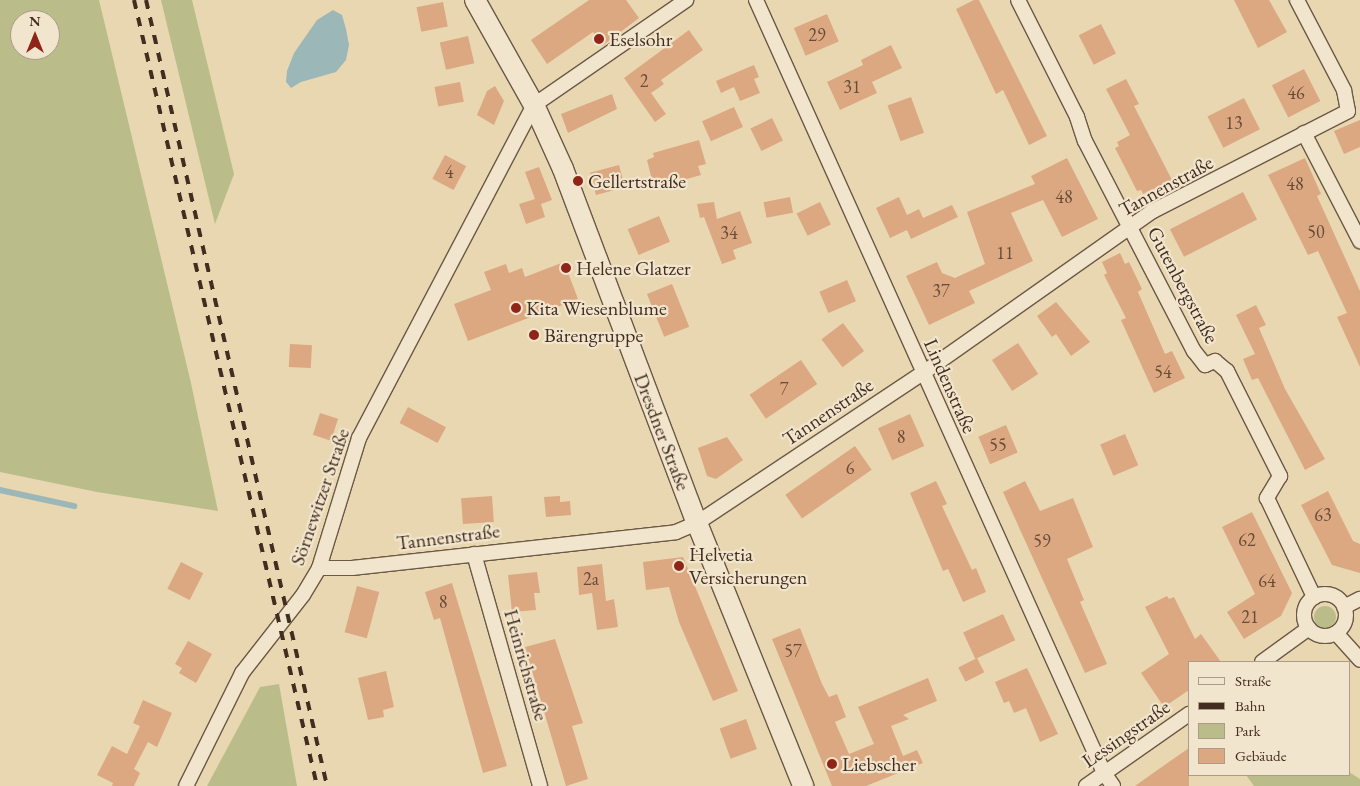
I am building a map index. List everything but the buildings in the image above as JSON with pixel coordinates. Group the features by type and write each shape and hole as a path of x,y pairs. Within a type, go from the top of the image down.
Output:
{"main road":[{"name":"Dresdner Straße","path":"475,0 534,105 563,169 697,523 803,786"}],"street":[{"path":"534,105 686,0"},
{"name":"Lindenstraße","path":"756,0 922,373 1104,773 1113,786"},
{"name":"Gutenbergstraße","path":"1018,0 1129,227 1194,351 1205,365 1215,361 1227,371 1280,476 1267,498 1314,597"},
{"name":"Tannenstraße","path":"319,568 352,568 676,532 697,523 922,373 1153,211 1348,111 1344,90 1297,0"},
{"name":"Sörnewitzer Straße","path":"186,786 242,673 303,595 319,568 359,438 534,105"},
{"path":"1304,133 1360,241"},
{"name":"Heinrichstraße","path":"474,554 540,786"},
{"path":"1331,595 1344,607 1345,622 1336,633 1321,636 1309,628 1304,611 1314,597 1331,595"},
{"path":"1344,607 1360,599"},
{"path":"1263,661 1309,628"},
{"path":"1336,633 1360,660"},
{"name":"Lessingstraße","path":"1086,786 1188,715"}],"green space":[{"path":"0,0 99,0 191,383 218,511 97,492 0,472"},
{"path":"161,0 192,0 234,174 215,224"},
{"path":"1325,606 1333,609 1336,617 1333,625 1325,628 1317,625 1314,617 1317,609"},
{"path":"279,684 297,786 207,786 260,687"},
{"path":"1350,773 1360,779 1360,786 1254,786 1247,776 1350,776"}],"water":[{"path":"333,10 342,15 346,29 349,45 346,60 336,72 301,82 291,88 286,82 287,71 294,53 317,20"}],"waterway":[{"path":"0,490 74,506"}],"railway":[{"path":"134,0 317,786"},
{"path":"146,0 327,786"}],"place":[{"name":"Eselsohr","path":"599,39"},
{"name":"Gellertstraße","path":"578,181"},
{"name":"Helene Glatzer","path":"566,268"},
{"name":"Kita Wiesenblume","path":"516,308"},
{"name":"Bärengruppe","path":"534,335"},
{"name":"Helvetia Versicherungen","path":"679,566"},
{"name":"Liebscher","path":"832,764"}]}
